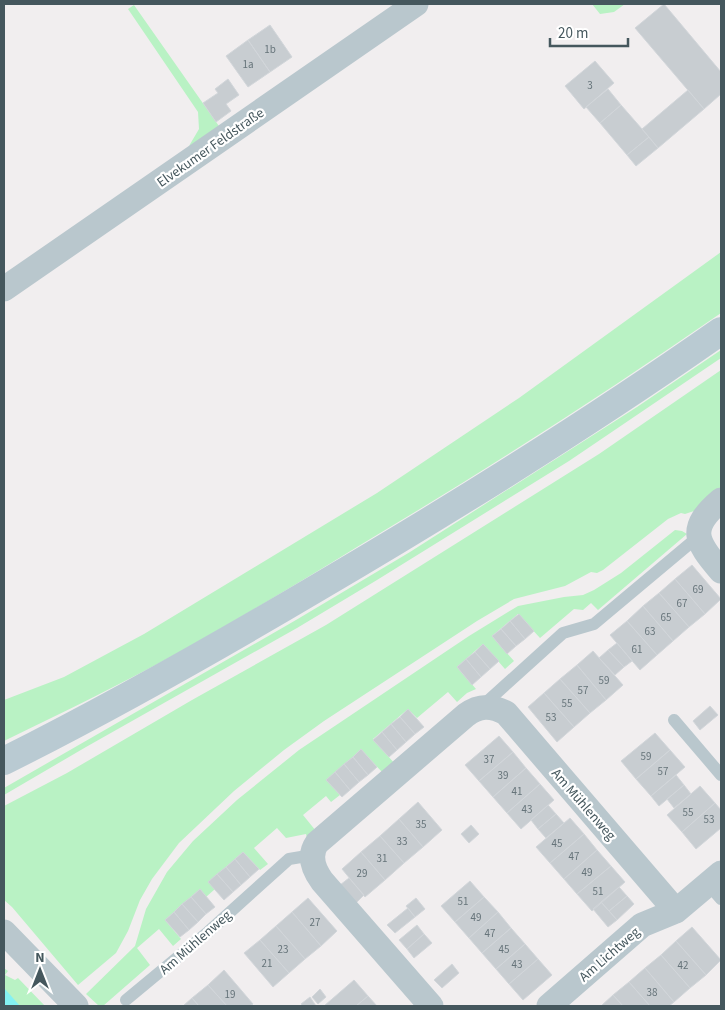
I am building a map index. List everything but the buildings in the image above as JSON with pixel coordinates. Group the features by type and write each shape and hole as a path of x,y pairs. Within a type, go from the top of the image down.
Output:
{"main road":[{"path":"4,761 96,714 409,534 616,403 721,331"}],"street":[{"name":"Elvekumer Feldstraße","path":"4,289 416,4"},
{"path":"721,500 700,523 699,536 710,558 721,571"},
{"path":"431,1006 322,881 314,868 314,848 317,843 466,715 476,709 486,707"},
{"name":"Am Mühlenweg","path":"486,707 506,713 676,911"},
{"name":"Am Lichtweg","path":"549,1006 642,925 676,911 717,885"},
{"path":"4,932 76,1006"}],"lane":[{"path":"486,707 490,699 563,633 594,624 699,536"},
{"path":"674,720 721,775"},
{"name":"Am Mühlenweg","path":"126,1000 208,932 289,859 313,854"}],"green space":[{"path":"592,4 625,4 614,12 600,14"},
{"path":"134,5 221,129 189,146 199,129 198,112 128,9"},
{"path":"721,252 721,313 677,344 496,462 249,612 139,674 4,741 4,700 64,677 144,634 377,493 519,398"},
{"path":"721,350 721,358 569,461 297,628 4,795 4,788 410,552 637,407"},
{"path":"721,370 721,489 697,510 685,514 681,513 668,519 603,570 597,573 591,572 565,586 514,599 477,621 324,721 284,750 234,791 179,843 152,879 140,900 128,931 116,953 78,985 4,900 4,806 67,773 326,625 599,454"},
{"path":"675,530 687,534 598,610 591,603 583,610 574,609 540,638 518,614 492,636 514,661 505,669 483,644 457,667 476,689 467,693 457,702 448,692 417,718 408,709 373,739 395,764 383,773 361,750 327,780 340,795 331,802 326,796 303,815 316,831 307,838 306,834 286,838 277,828 254,848 268,864 260,870 243,852 226,867 215,889 206,897 200,889 165,920 181,939 173,946 159,929 137,948 150,965 103,1006 99,1006 86,994 135,946 146,909 167,872 193,841 237,800 299,750 469,636 518,606 583,595 594,590 621,573"},
{"path":"4,968 8,971 5,975 15,980 18,978 45,1006 4,1006"}],"water":[{"path":"5,989 20,1006 4,1006"}]}
